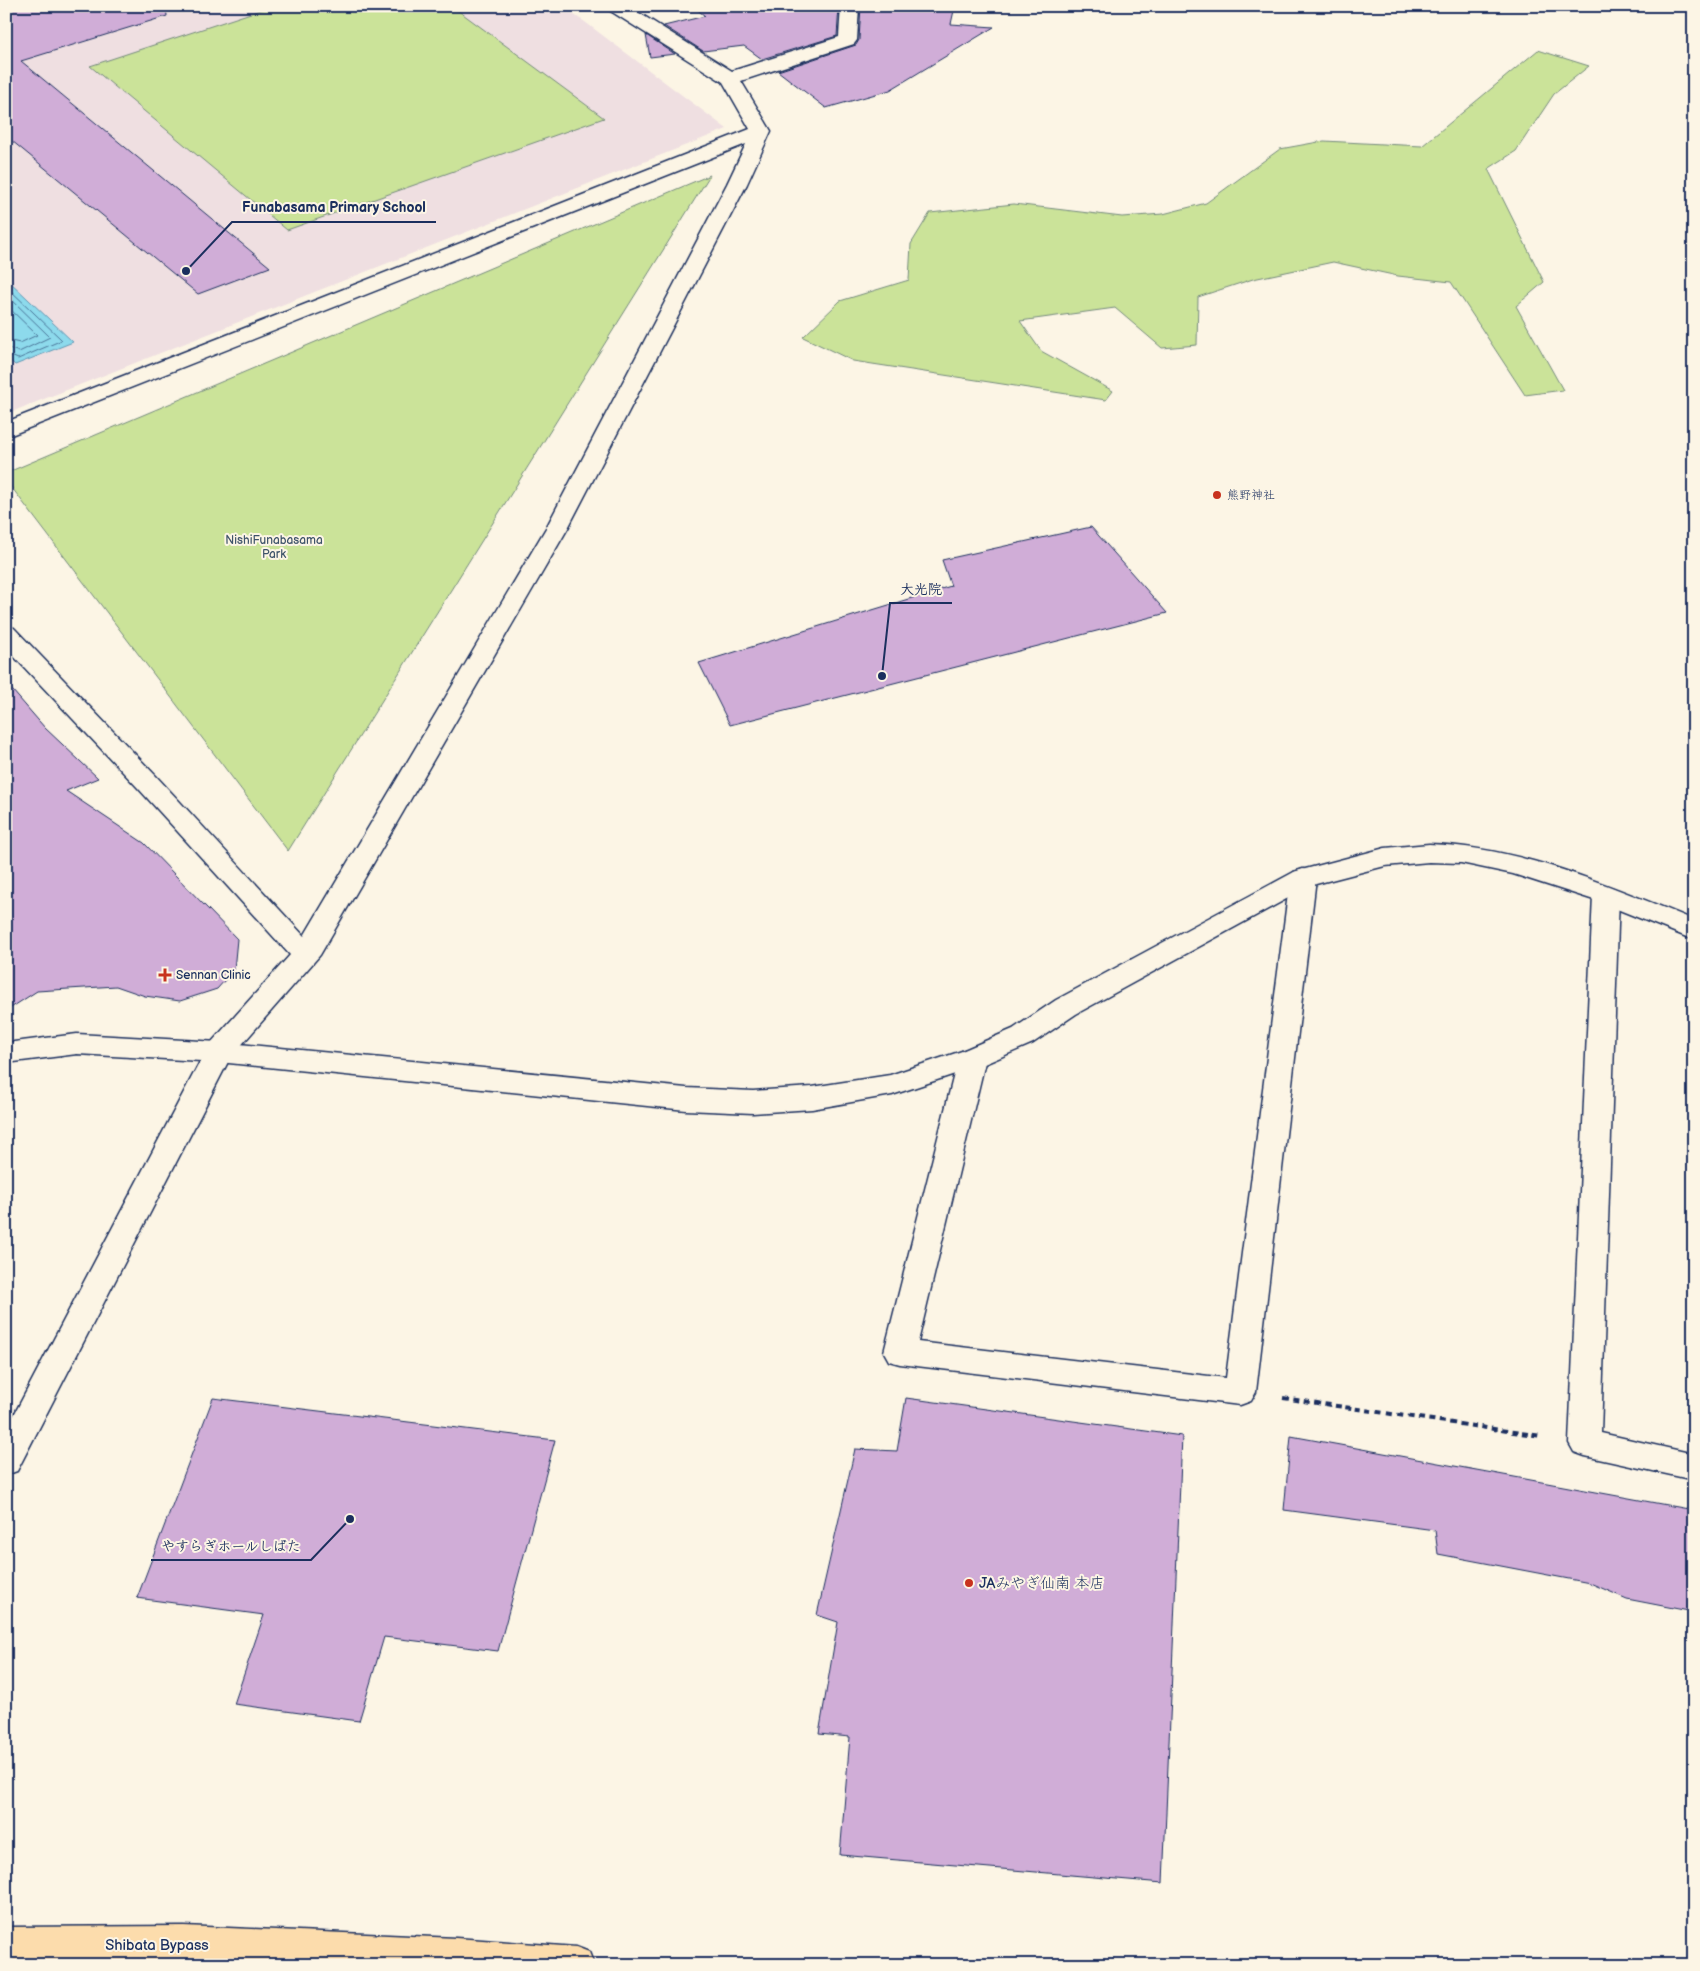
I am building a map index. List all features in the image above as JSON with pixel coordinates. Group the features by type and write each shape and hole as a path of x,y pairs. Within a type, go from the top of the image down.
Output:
{"highway":[{"name":"Shibata Bypass","path":"6,1946 184,1944 456,1956 576,1965"}],"street":[{"path":"615,6 730,78 761,131"},
{"path":"730,78 848,40 850,6"},
{"path":"6,430 761,131"},
{"path":"6,1462 219,1052 306,955 557,528 737,184 761,131"},
{"path":"10,641 147,782 306,955"},
{"path":"6,1053 77,1044 219,1052 686,1099 753,1102 812,1098 892,1085 972,1058 1023,1036 1066,1007 1303,878 1385,857 1429,853 1461,854 1517,866 1606,895 1694,931"},
{"path":"972,1058 900,1352 1240,1392 1303,878"},
{"path":"1606,895 1585,1443 1694,1467"}],"path":[{"path":"1240,1392 1585,1443"}],"shaded area":[{"path":"6,6 560,6 585,22 727,129 6,414"}],"green space":[{"path":"272,6 452,6 604,118 287,230 90,66"},
{"path":"1538,50 1589,66 1554,94 1516,151 1488,169 1544,282 1516,306 1563,390 1525,395 1451,282 1398,276 1333,262 1253,279 1198,297 1197,345 1162,348 1115,308 1020,321 1041,351 1113,391 1106,400 853,361 803,337 840,301 909,280 911,244 930,213 1014,204 1122,217 1163,214 1206,203 1280,149 1324,141 1422,146"},
{"name":"NishiFunabasama Park","path":"710,175 288,851 6,480 6,473"}],"water":[{"path":"6,279 73,342 15,365 6,357"}],"building":[{"path":"6,6 166,6 167,16 21,61 270,267 198,294 6,136"},
{"path":"693,6 839,6 837,36 762,59 744,46 703,51 664,26 705,16"},
{"path":"861,6 955,6 951,24 994,27 890,90 826,108 778,71 856,45 859,40"},
{"path":"646,35 675,54 650,57"},
{"path":"1091,527 1167,613 730,725 699,663 951,586 942,560"},
{"path":"6,683 45,728 98,778 66,791 144,843 237,939 234,970 217,989 180,1001 145,996 116,986 37,991 6,1011"},
{"path":"213,1398 555,1440 498,1651 384,1637 359,1721 234,1704 264,1615 137,1598"},
{"path":"906,1398 1182,1436 1163,1883 840,1855 850,1737 819,1734 838,1622 817,1615 855,1449 897,1451"},
{"path":"1291,1436 1694,1510 1694,1612 1627,1599 1590,1583 1438,1554 1435,1530 1284,1510"}],"place":[{"name":"Funabasama Primary School","path":"186,271"},
{"name":"熊野神社","path":"1217,495"},
{"name":"大光院","path":"882,676"},
{"name":"Sennan Clinic","path":"165,975"},
{"name":"やすらぎホールしばた","path":"350,1519"},
{"name":"JAみやぎ仙南 本店","path":"969,1583"}]}
